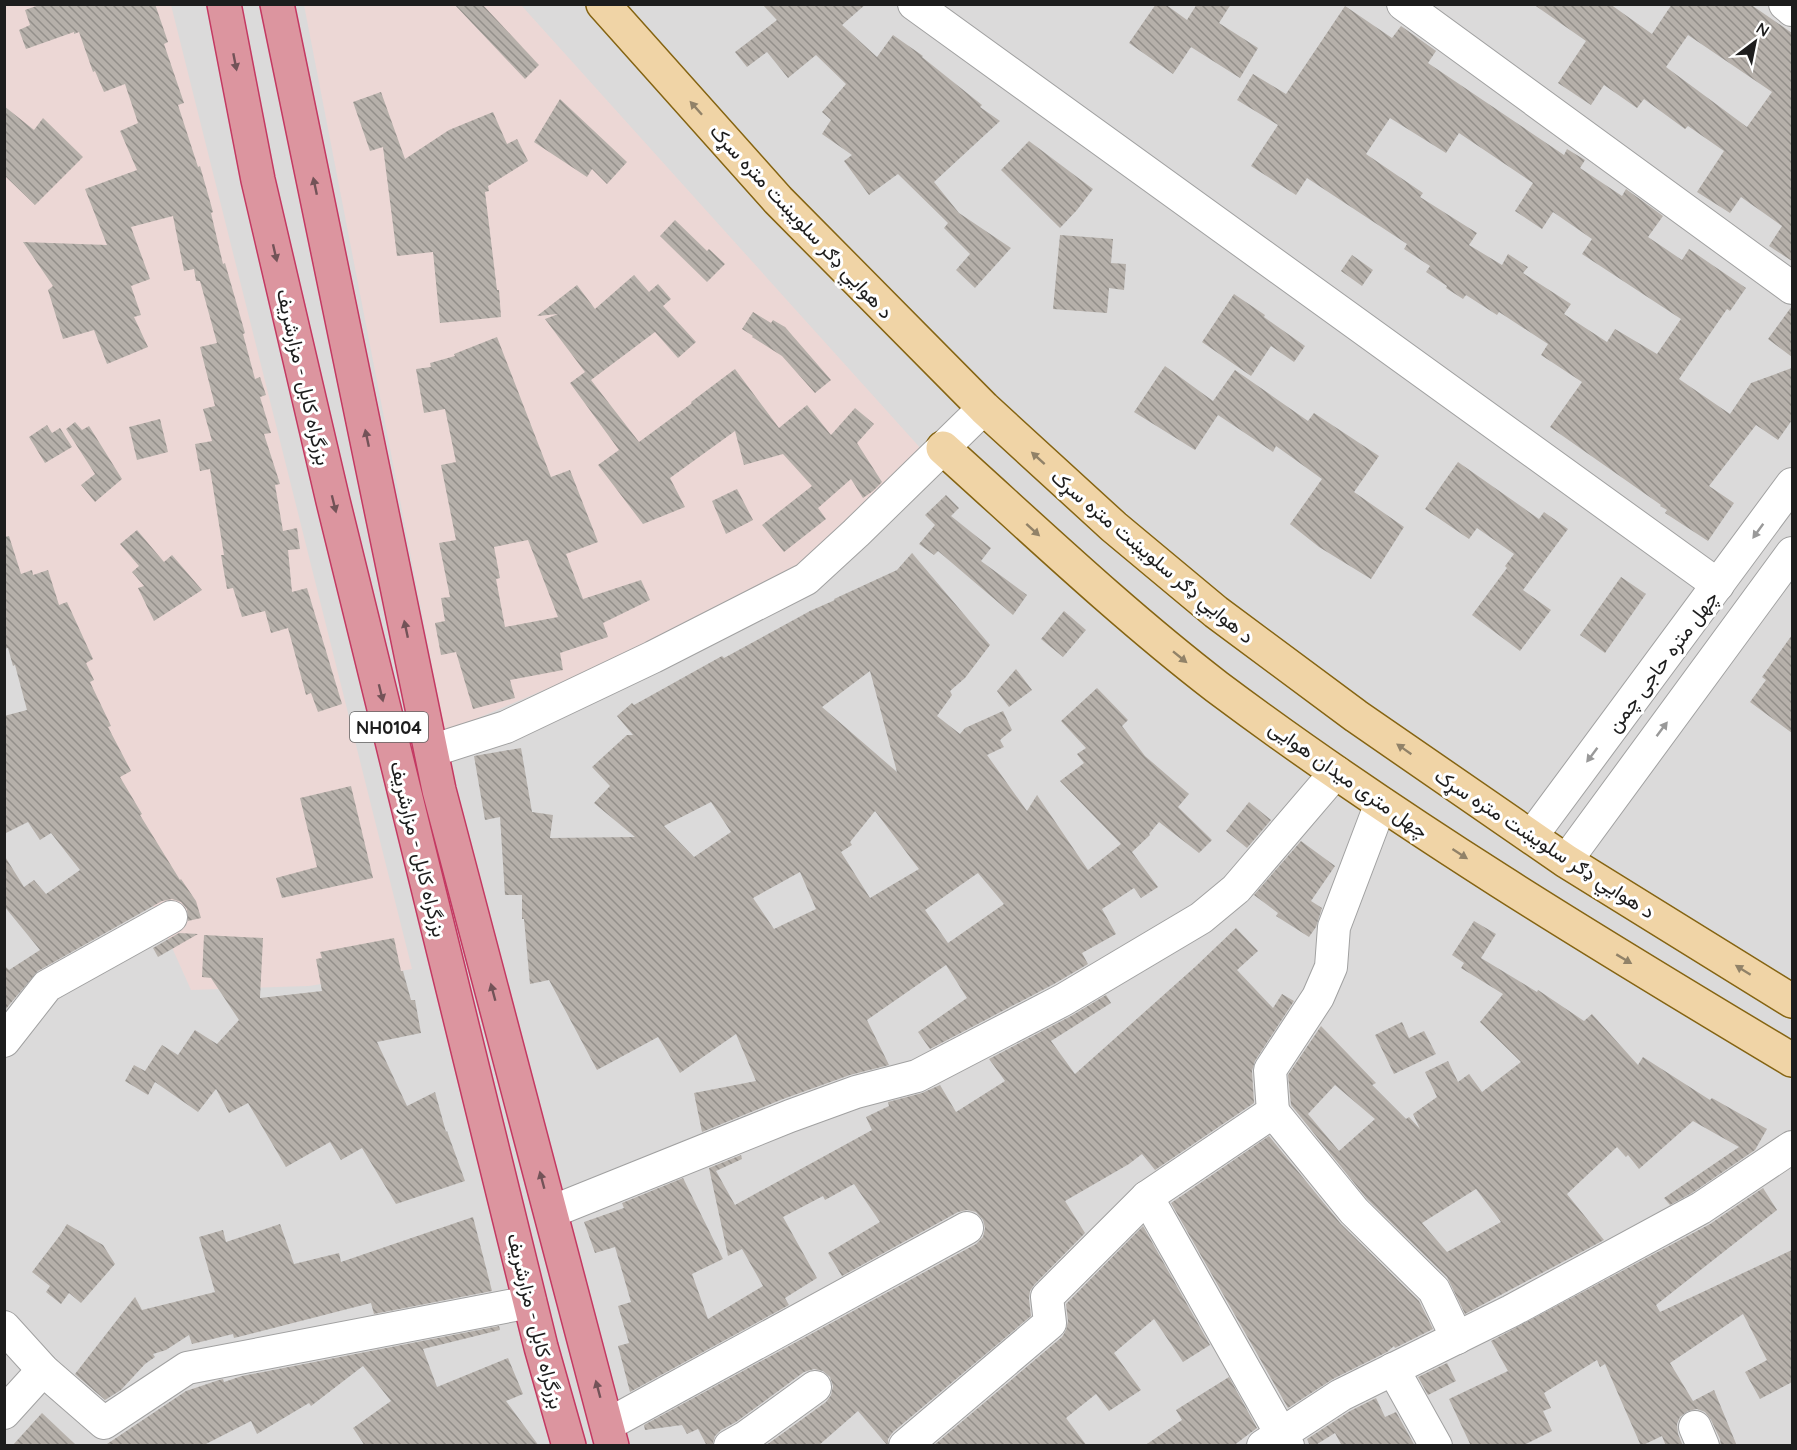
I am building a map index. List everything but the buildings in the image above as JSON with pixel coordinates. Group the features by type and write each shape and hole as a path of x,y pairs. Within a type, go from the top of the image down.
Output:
{"highway":[{"name":"بزرگراه کابل - مزارشریف","path":"224,4 258,180 333,501 530,1302 569,1446"},
{"name":"بزرگراه کابل - مزارشریف","path":"277,4 439,789 610,1435"}],"main road":[{"name":"د هوايي ډګر سلویښت متره سړک","path":"603,4 778,200 984,408 1114,527 1216,612 1356,716 1566,861 1792,1001"},
{"name":"چهل متری میدان هوایی","path":"943,448 1111,601 1217,686 1336,772 1604,947 1792,1060"}],"street":[{"path":"914,4 1718,585"},
{"path":"1403,4 1792,288"},
{"path":"1785,4 1792,10"},
{"path":"431,751 506,728 653,657 806,579 984,408"},
{"name":"چهل متره حاجی چمن","path":"1531,837 1792,484"},
{"name":"چهل متره حاجی چمن","path":"1566,861 1790,564"},
{"path":"551,1212 790,1116 856,1092 917,1076 1063,1000 1201,918 1236,889 1336,772"},
{"path":"1381,803 1334,927 1331,967 1318,998 1270,1070 1273,1112 1354,1211 1434,1290 1457,1338"},
{"path":"4,1041 47,986 171,917"},
{"path":"904,1446 1050,1323 1047,1297 1147,1197 1273,1112"},
{"path":"1147,1197 1278,1442 1341,1395 1511,1311 1701,1208 1792,1147"},
{"path":"610,1435 968,1228"},
{"path":"4,1327 43,1370 104,1423 187,1368 530,1302"},
{"path":"1393,1369 1436,1446"},
{"path":"4,1413 43,1370"},
{"path":"730,1446 815,1387"}],"shaded area":[{"path":"4,5 171,5 412,969 309,986 191,990 5,575"},
{"path":"5,5 1792,5 1792,1445 5,1445"},
{"path":"304,5 521,5 923,451 789,574 570,679 445,732"}]}
